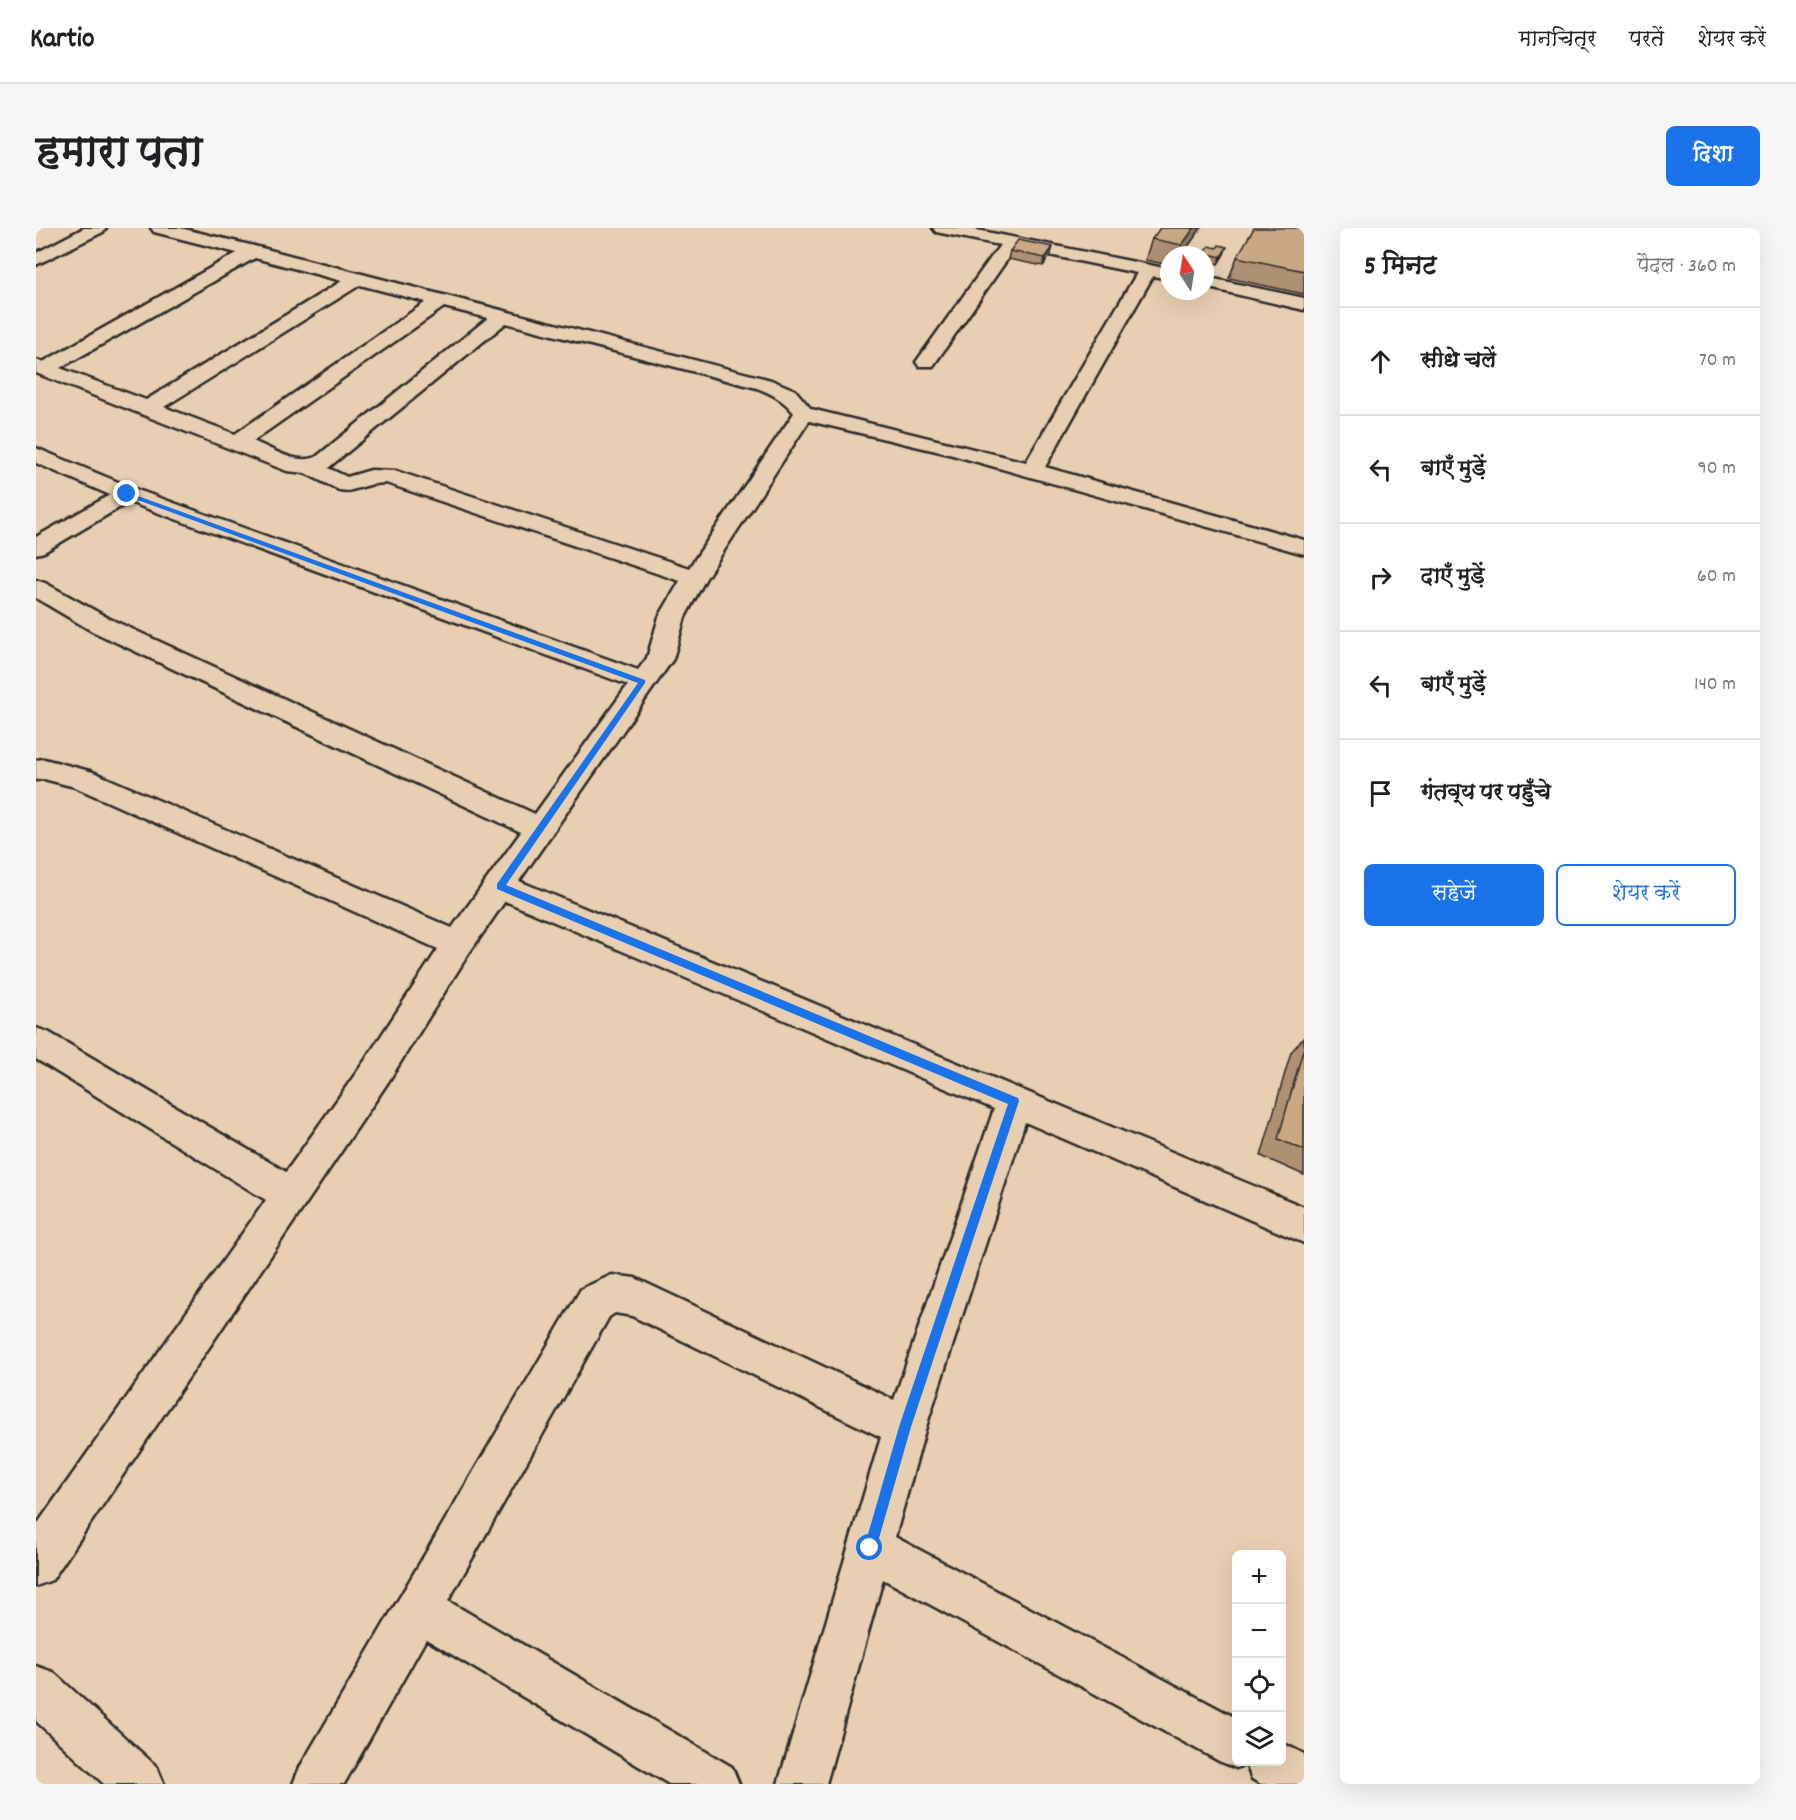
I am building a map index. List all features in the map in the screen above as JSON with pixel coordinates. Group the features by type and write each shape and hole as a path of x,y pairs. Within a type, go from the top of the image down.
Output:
{"street":[{"path":"36,260 98,228"},
{"path":"160,228 764,384 786,392 798,403 804,413 1032,470 1304,547"},
{"path":"942,228 1160,272"},
{"path":"926,362 1011,241"},
{"path":"40,368 254,251"},
{"path":"1032,470 1148,270"},
{"path":"146,409 359,278"},
{"path":"1214,284 1304,304"},
{"path":"237,441 442,300"},
{"path":"40,368 237,441 295,466 310,467 324,462 504,315"},
{"path":"36,1564 376,1072 458,944 660,658 672,617 694,578 804,413"},
{"path":"36,455 127,494 642,681"},
{"path":"310,467 339,483 348,484 371,477 388,476 694,578"},
{"path":"36,547 127,494"},
{"path":"36,588 101,625 538,828"},
{"path":"36,770 45,769 83,779 458,944"},
{"path":"500,886 1304,1225"},
{"path":"36,1042 291,1195"},
{"path":"810,1780 870,1548 905,1427 1014,1101"},
{"path":"317,1784 595,1303 612,1294 635,1297 905,1427"},
{"path":"870,1548 1232,1742"},
{"path":"418,1608 715,1784"},
{"path":"36,1689 140,1784"},
{"path":"1278,1766 1304,1780"}],"building":[{"path":"1160,228 1194,228 1182,245 1152,239"},
{"path":"1254,228 1304,228 1304,271 1237,257"},
{"path":"1018,240 1053,247 1045,258 1010,251"},
{"path":"1219,245 1227,247 1221,257 1214,255 1214,247 1217,248"},
{"path":"1304,1047 1304,1150 1278,1139"}],"route":[{"path":"127,494 642,681 500,886 1014,1101 905,1427 870,1548"}]}
